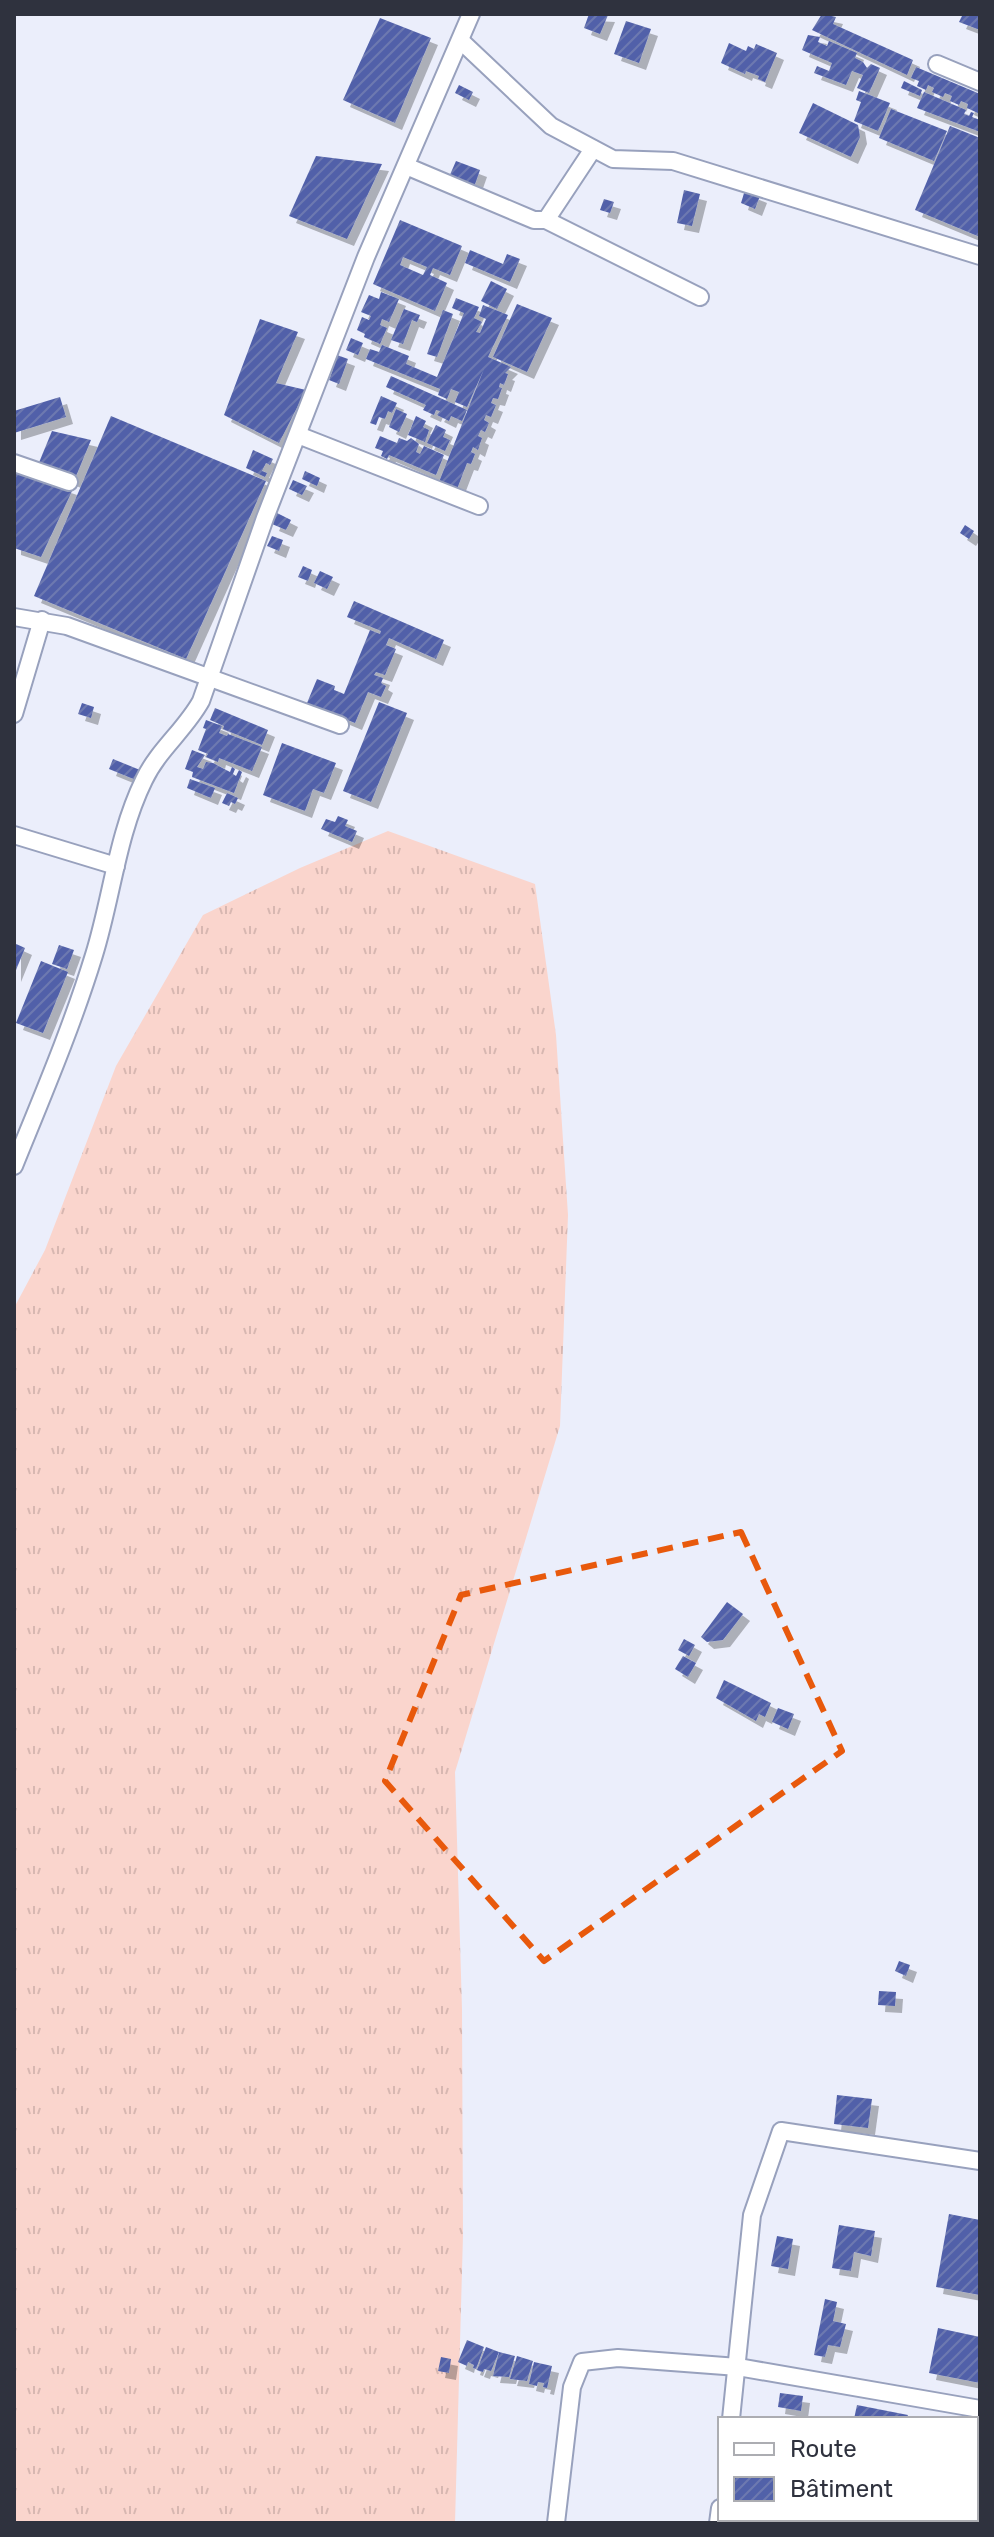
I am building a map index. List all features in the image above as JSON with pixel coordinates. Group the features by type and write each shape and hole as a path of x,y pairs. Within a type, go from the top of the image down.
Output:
{"street":[{"path":"14,1166 94,957 124,833 144,780 156,760 189,722 210,678 265,518 366,257 471,14"},
{"path":"461,41 551,126 613,159 673,161 980,256"},
{"path":"937,64 980,82"},
{"path":"546,220 593,149"},
{"path":"406,166 534,220 546,220 700,297"},
{"path":"298,435 479,506"},
{"path":"14,463 69,482"},
{"path":"14,617 67,626 340,725"},
{"path":"14,714 42,620"},
{"path":"14,835 116,866"},
{"path":"731,2417 752,2215 781,2131 980,2161"},
{"path":"556,2523 572,2387 582,2362 618,2358 738,2367 980,2409"}],"highlighted area":[{"path":"741,1532 842,1751 544,1961 385,1781 461,1595"}],"green space":[{"path":"388,831 535,884 556,1035 568,1215 560,1426 455,1772 462,2009 463,2235 455,2523 14,2523 14,1308 45,1250 116,1066 203,915 300,868"}],"building":[{"path":"589,14 608,15 600,34 584,28"},
{"path":"822,14 836,17 833,24 913,60 907,75 812,30"},
{"path":"963,14 980,14 980,30 959,22"},
{"path":"380,18 431,38 395,123 343,100"},
{"path":"626,21 651,29 639,63 614,54"},
{"path":"808,35 820,37 818,42 827,46 829,41 857,53 855,58 867,68 871,64 880,68 869,93 857,88 863,75 852,71 846,85 814,73 817,66 829,71 832,63 802,50"},
{"path":"729,43 746,51 748,46 754,49 756,44 777,53 765,82 758,79 759,76 746,71 745,74 721,63"},
{"path":"916,67 980,94 980,114 967,108 968,104 961,101 959,105 950,101 952,96 945,93 943,97 932,92 934,88 928,85 926,90 917,86 919,81 911,78"},
{"path":"904,81 922,90 920,96 901,88"},
{"path":"459,85 473,92 469,100 455,93"},
{"path":"859,91 890,103 878,131 854,121 861,102 856,100"},
{"path":"924,92 966,110 964,114 969,116 971,112 974,113 972,117 980,120 980,132 917,108"},
{"path":"813,103 858,125 860,137 851,157 799,133"},
{"path":"891,109 947,131 934,161 879,138"},
{"path":"950,126 980,138 980,237 915,210"},
{"path":"316,156 382,164 347,239 289,216"},
{"path":"456,161 480,170 474,187 449,177"},
{"path":"684,190 700,194 692,226 677,223"},
{"path":"745,190 760,196 755,209 741,203"},
{"path":"604,199 614,202 610,213 600,210"},
{"path":"400,220 462,246 450,275 433,268 430,275 447,283 435,311 373,284","holes":["403,257 427,267 423,275 400,265"]},
{"path":"470,250 503,264 507,254 520,259 510,282 465,263"},
{"path":"491,281 507,289 497,309 481,301"},
{"path":"381,292 399,299 389,322 382,319 380,325 387,328 380,344 357,330 362,317 369,320 371,316 361,312 369,295 379,299"},
{"path":"456,298 479,307 474,318 482,322 476,332 480,333 486,319 479,316 483,305 508,315 488,357 511,367 505,373 508,374 504,385 500,383 499,387 502,388 498,399 493,398 491,403 496,405 491,417 486,415 484,420 489,423 485,432 481,430 478,436 482,438 478,450 473,447 471,452 475,454 471,464 467,463 457,489 439,482 484,369 467,407 455,402 459,392 451,389 447,399 438,395 440,389 366,359 370,349 379,352 382,345 409,356 406,364 437,377 464,313 452,308"},
{"path":"517,304 552,318 527,372 493,357"},
{"path":"404,309 420,315 417,322 412,320 403,344 391,340"},
{"path":"443,310 453,314 437,357 427,354"},
{"path":"260,319 298,332 276,383 306,390 279,443 224,415"},
{"path":"351,338 363,343 358,355 346,350"},
{"path":"337,355 348,359 339,384 329,380 333,369 330,368"},
{"path":"391,376 467,410 462,421 451,416 449,421 437,415 440,411 436,410 434,415 423,410 426,405 386,387"},
{"path":"381,396 397,403 385,419 379,417 376,425 370,423"},
{"path":"60,397 66,417 14,433 14,411"},
{"path":"396,409 407,414 399,432 389,427"},
{"path":"111,416 266,481 186,659 34,596"},
{"path":"416,416 426,421 423,427 429,430 425,442 408,435"},
{"path":"436,425 446,430 443,437 450,440 445,451 427,443"},
{"path":"52,431 91,440 74,481 38,465"},
{"path":"380,436 397,443 399,438 407,441 411,438 419,444 416,452 420,454 424,446 444,455 436,475 389,455 387,459 381,456 383,451 375,448"},
{"path":"253,450 273,459 270,465 266,463 262,471 267,473 265,477 246,468"},
{"path":"14,469 73,489 41,557 14,548"},
{"path":"305,471 320,478 317,486 302,479"},
{"path":"293,480 307,486 302,495 289,489"},
{"path":"277,513 291,520 286,530 272,524"},
{"path":"965,525 974,531 969,539 960,533"},
{"path":"272,536 283,540 279,551 267,546"},
{"path":"303,566 312,570 308,581 298,577"},
{"path":"320,571 333,577 327,589 314,583"},
{"path":"354,601 444,640 436,659 389,638 386,645 396,649 385,675 376,672 374,675 383,678 381,683 386,686 381,697 368,692 355,723 307,703 317,679 335,686 334,690 344,694 370,630 380,634 381,631 347,617"},
{"path":"379,702 407,713 371,802 343,791"},
{"path":"82,703 94,707 91,718 78,714"},
{"path":"215,708 268,730 262,745 223,729 224,726 210,720"},
{"path":"206,720 222,726 219,733 262,747 252,771 219,758 218,762 198,750"},
{"path":"282,743 336,763 324,793 313,789 305,811 263,795"},
{"path":"192,750 205,755 197,767 203,769 206,762 230,772 232,767 236,776 239,770 242,772 234,793 192,777 193,772 185,769"},
{"path":"113,759 140,770 136,780 109,769"},
{"path":"190,779 215,788 211,798 187,788"},
{"path":"227,793 238,798 235,804 231,802 229,806 222,803"},
{"path":"338,816 348,820 345,826 357,831 352,842 321,829 326,819 335,822"},
{"path":"14,943 25,948 14,975"},
{"path":"59,945 74,950 67,969 52,964"},
{"path":"41,961 68,972 43,1033 16,1023"},
{"path":"727,1602 743,1614 723,1640 707,1642 701,1637"},
{"path":"684,1639 695,1645 689,1656 678,1650"},
{"path":"683,1656 696,1663 688,1677 675,1669"},
{"path":"724,1680 771,1703 765,1717 759,1714 756,1721 716,1698"},
{"path":"778,1708 794,1714 788,1729 772,1722"},
{"path":"899,1961 910,1965 906,1976 895,1971"},
{"path":"879,1991 896,1992 895,2006 878,2005"},
{"path":"837,2095 872,2099 868,2128 834,2124"},
{"path":"949,2214 980,2220 980,2295 936,2287"},
{"path":"839,2225 875,2231 871,2256 854,2252 851,2271 832,2268"},
{"path":"777,2236 793,2239 788,2269 771,2266"},
{"path":"825,2299 837,2302 833,2321 846,2324 840,2347 828,2345 825,2357 814,2355"},
{"path":"938,2328 980,2337 980,2383 929,2373"},
{"path":"467,2340 484,2347 476,2369 468,2362 467,2366 458,2362"},
{"path":"486,2347 499,2352 491,2371 484,2369 483,2372 477,2370"},
{"path":"499,2352 515,2356 509,2377 493,2376"},
{"path":"517,2356 533,2361 527,2381 510,2379"},
{"path":"441,2357 451,2359 449,2373 438,2371"},
{"path":"534,2362 552,2366 547,2388 543,2387 544,2383 538,2382 537,2386 529,2384"},
{"path":"780,2393 803,2396 801,2411 778,2407"},
{"path":"857,2405 908,2415 908,2417 854,2417"},
{"path":"978,2437 980,2438 978,2468"}]}
